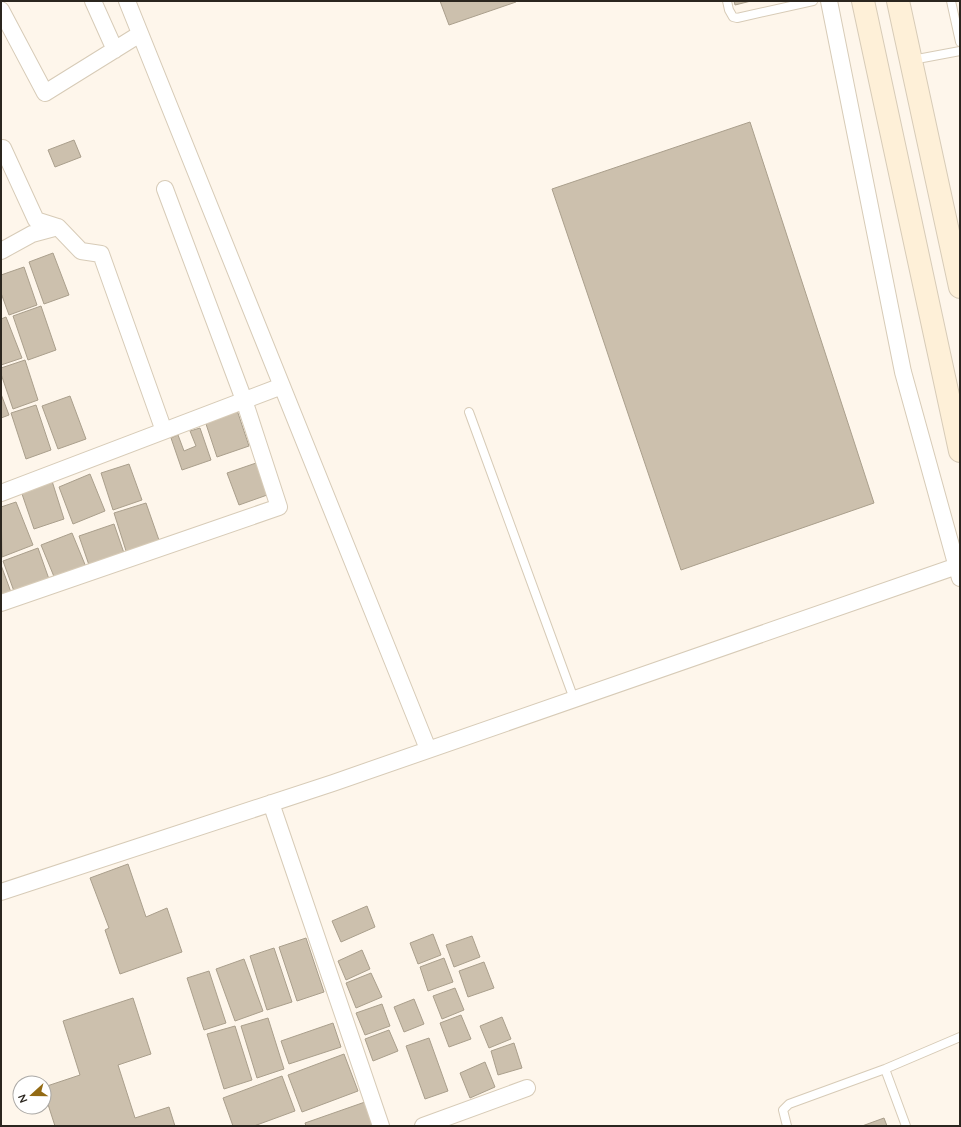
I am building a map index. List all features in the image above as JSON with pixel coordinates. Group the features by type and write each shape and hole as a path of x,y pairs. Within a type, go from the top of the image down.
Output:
{"main road":[{"path":"863,1 960,452"},
{"path":"898,1 960,287"}],"street":[{"path":"93,1 115,50"},
{"path":"127,1 428,750"},
{"path":"1,892 271,803 958,570 903,372 829,1"},
{"path":"1,10 45,93 140,34"},
{"path":"1,149 3,148 36,220 58,227 81,251 101,254 164,431"},
{"path":"1,603 279,507 244,400 165,190"},
{"path":"1,251 32,234 58,227"},
{"path":"1,493 282,386"},
{"path":"271,803 381,1126"},
{"path":"423,1126 453,1121 527,1088"}],"lane":[{"path":"727,1 729,10 733,17 738,18 787,4 814,1"},
{"path":"951,1 960,42"},
{"path":"911,60 960,51"},
{"path":"469,412 574,699"},
{"path":"787,1126 783,1110 789,1104 885,1069 960,1037"},
{"path":"885,1069 906,1126"}],"building":[{"path":"440,1 516,1 516,2 449,25"},
{"path":"734,1 751,1 735,5"},
{"path":"750,122 874,503 681,570 552,189"},
{"path":"74,140 81,157 55,167 48,150"},
{"path":"53,253 69,295 44,304 29,262"},
{"path":"24,267 37,305 9,315 1,293 1,275"},
{"path":"41,306 56,350 28,360 13,316"},
{"path":"6,317 22,358 1,365 1,319"},
{"path":"25,360 38,400 13,409 1,374 1,368"},
{"path":"1,394 9,415 1,418"},
{"path":"70,396 86,439 58,449 42,406"},
{"path":"36,405 51,450 26,459 11,413"},
{"path":"237,410 249,446 217,457 205,421"},
{"path":"200,428 211,460 182,470 171,438 178,435 184,451 196,446 190,431"},
{"path":"259,462 270,494 239,505 227,473"},
{"path":"129,464 142,500 113,510 101,473"},
{"path":"90,474 105,511 73,524 59,487"},
{"path":"52,481 64,519 34,529 21,491"},
{"path":"16,502 33,545 2,557 1,507"},
{"path":"146,503 160,543 127,554 114,513"},
{"path":"114,524 125,556 90,568 79,536"},
{"path":"72,533 86,567 55,579 41,545"},
{"path":"38,548 50,582 15,594 3,561"},
{"path":"1,565 12,595 1,599"},
{"path":"128,864 146,917 167,908 182,952 120,974 105,930 109,928 90,878"},
{"path":"367,906 375,927 341,942 332,921"},
{"path":"433,934 441,955 418,964 410,943"},
{"path":"472,936 480,957 454,967 446,945"},
{"path":"306,938 324,992 297,1001 279,947"},
{"path":"274,948 292,1002 267,1010 250,956"},
{"path":"362,950 370,969 346,980 338,961"},
{"path":"444,958 453,982 428,991 420,967"},
{"path":"244,959 263,1011 235,1021 216,969"},
{"path":"484,962 494,988 468,997 459,971"},
{"path":"209,971 226,1023 204,1030 187,978"},
{"path":"371,973 382,997 356,1008 346,983"},
{"path":"455,988 464,1010 442,1019 433,996"},
{"path":"133,998 151,1054 118,1065 135,1118 169,1107 175,1126 55,1126 51,1115 52,1084 80,1075 63,1021"},
{"path":"414,999 424,1024 404,1032 394,1007"},
{"path":"382,1004 390,1026 365,1035 356,1013"},
{"path":"461,1015 471,1039 449,1047 440,1023"},
{"path":"502,1017 511,1039 489,1048 480,1026"},
{"path":"268,1018 284,1069 257,1078 241,1026"},
{"path":"333,1023 341,1047 289,1064 281,1041"},
{"path":"235,1026 252,1080 224,1089 207,1034"},
{"path":"389,1030 398,1051 373,1061 365,1039"},
{"path":"429,1038 448,1091 425,1099 406,1046"},
{"path":"514,1043 522,1068 498,1075 491,1051"},
{"path":"344,1054 358,1091 302,1112 288,1075"},
{"path":"485,1062 495,1087 470,1098 460,1073"},
{"path":"282,1076 295,1111 254,1126 233,1126 223,1098"},
{"path":"365,1102 374,1126 306,1126 305,1123"},
{"path":"884,1118 887,1126 862,1126"}]}
